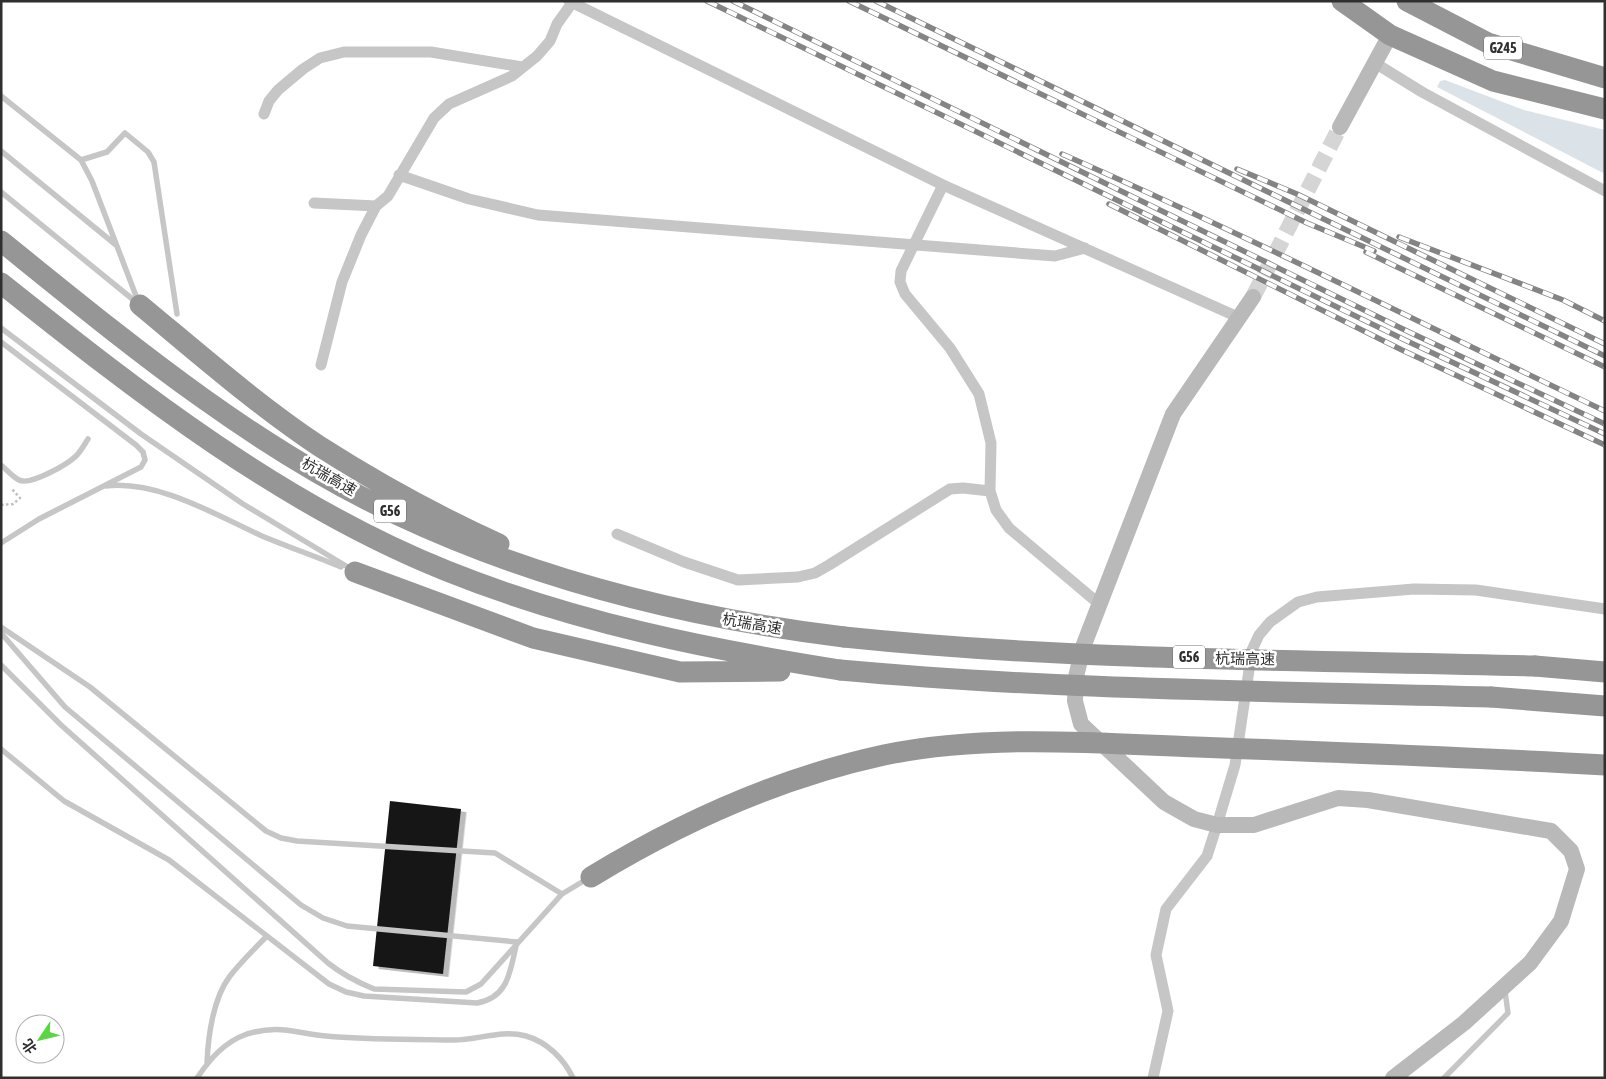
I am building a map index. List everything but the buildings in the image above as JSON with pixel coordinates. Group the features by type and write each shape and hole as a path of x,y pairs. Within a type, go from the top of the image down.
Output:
{"highway":[{"path":"1342,1 1390,35 1493,81 1605,109"},
{"name":"G245","path":"1407,1 1488,43 1605,78"},
{"name":"杭瑞高速","path":"1,241 163,368 249,429 323,475 395,514 470,546 537,571 607,592 683,612 763,627 844,637 978,649 1061,654 1535,666 1605,672"},
{"name":"杭瑞高速","path":"1,283 144,394 223,450 301,499 421,559 517,598 640,633 747,655 840,670 1039,684 1490,697 1605,706"},
{"path":"140,305 222,373 319,445 404,497 491,540 607,592"},
{"path":"355,572 533,638 680,672 840,670"},
{"path":"591,877 697,817 771,787 848,764 938,747 1000,743 1097,743 1347,752 1605,765"}],"street":[{"path":"321,365 342,282 357,243 376,206 388,196 440,110 498,84 537,56 550,41 557,24 570,2 942,185 1240,318"},
{"path":"1340,127 1390,35"},
{"path":"264,114 278,90 303,69 320,58 344,52 431,52 522,67"},
{"path":"1375,63 1422,92 1605,190"},
{"path":"399,175 469,198 538,215 1055,256 1085,248"},
{"path":"942,185 901,271 900,282 905,294 950,348 979,394 991,443 990,491 996,510 1009,528 1098,603"},
{"path":"314,204 376,206"},
{"path":"1252,297 1240,318 1173,414 1098,603 1083,647 1076,677 1074,701 1081,724 1164,802 1194,819 1217,825 1254,825 1338,798 1368,800 1551,831 1571,851 1577,869 1561,921 1530,963 1464,1023 1393,1078"},
{"path":"617,534 684,562 738,580 798,577 815,573 829,565 950,490 963,488 990,491"},
{"path":"1153,1078 1168,1010 1156,955 1166,908 1206,856 1235,765 1252,650 1259,635 1270,622 1298,602 1317,597 1414,589 1476,590 1605,609"}],"lane":[{"path":"1,96 80,160 92,181 140,305"},
{"path":"80,160 108,152 125,133 148,152 154,162 177,314"},
{"path":"1,152 117,247"},
{"path":"1,192 140,305"},
{"path":"1,328 141,434 243,504 355,572"},
{"path":"1,342 143,452 145,460 141,467 100,486 39,519 1,543"},
{"path":"1,465 19,480 26,482 33,480 76,456 88,440"},
{"path":"100,486 120,484 185,500 263,536 355,572"},
{"path":"1,627 90,687 266,831 281,838 297,841 495,853 562,894"},
{"path":"1,633 66,707 301,905 323,918 347,926 517,942"},
{"path":"1,665 61,725 345,976 374,989 466,992 481,984 562,894 591,877"},
{"path":"1,749 64,800 169,860 329,984 346,992 364,996 477,1003 490,1000 499,993 507,981 517,942"},
{"path":"207,1063 208,1036 222,990 229,978 267,936"},
{"path":"1444,1078 1508,1013 1504,986"},
{"path":"197,1078 207,1063 226,1044 236,1038 278,1028 326,1036 458,1040 512,1033 527,1036 552,1050 563,1062 573,1078"}],"path":[{"path":"1,505 13,504 20,498 6,484"}],"shaded area":[{"path":"1445,80 1524,110 1605,130 1605,174 1437,87 1440,81"}],"tunnel":[{"path":"1253,297 1340,127"}],"railway":[{"path":"707,1 1407,341 1605,434"},
{"path":"733,1 1409,332 1605,424"},
{"path":"849,1 1307,223 1374,251"},
{"path":"876,1 1605,356"},
{"path":"1062,154 1267,248 1605,411"},
{"path":"1237,169 1297,194 1605,344"},
{"path":"1109,204 1402,350 1605,445"},
{"path":"1399,237 1563,300 1605,321"},
{"path":"1366,252 1605,367"}]}
